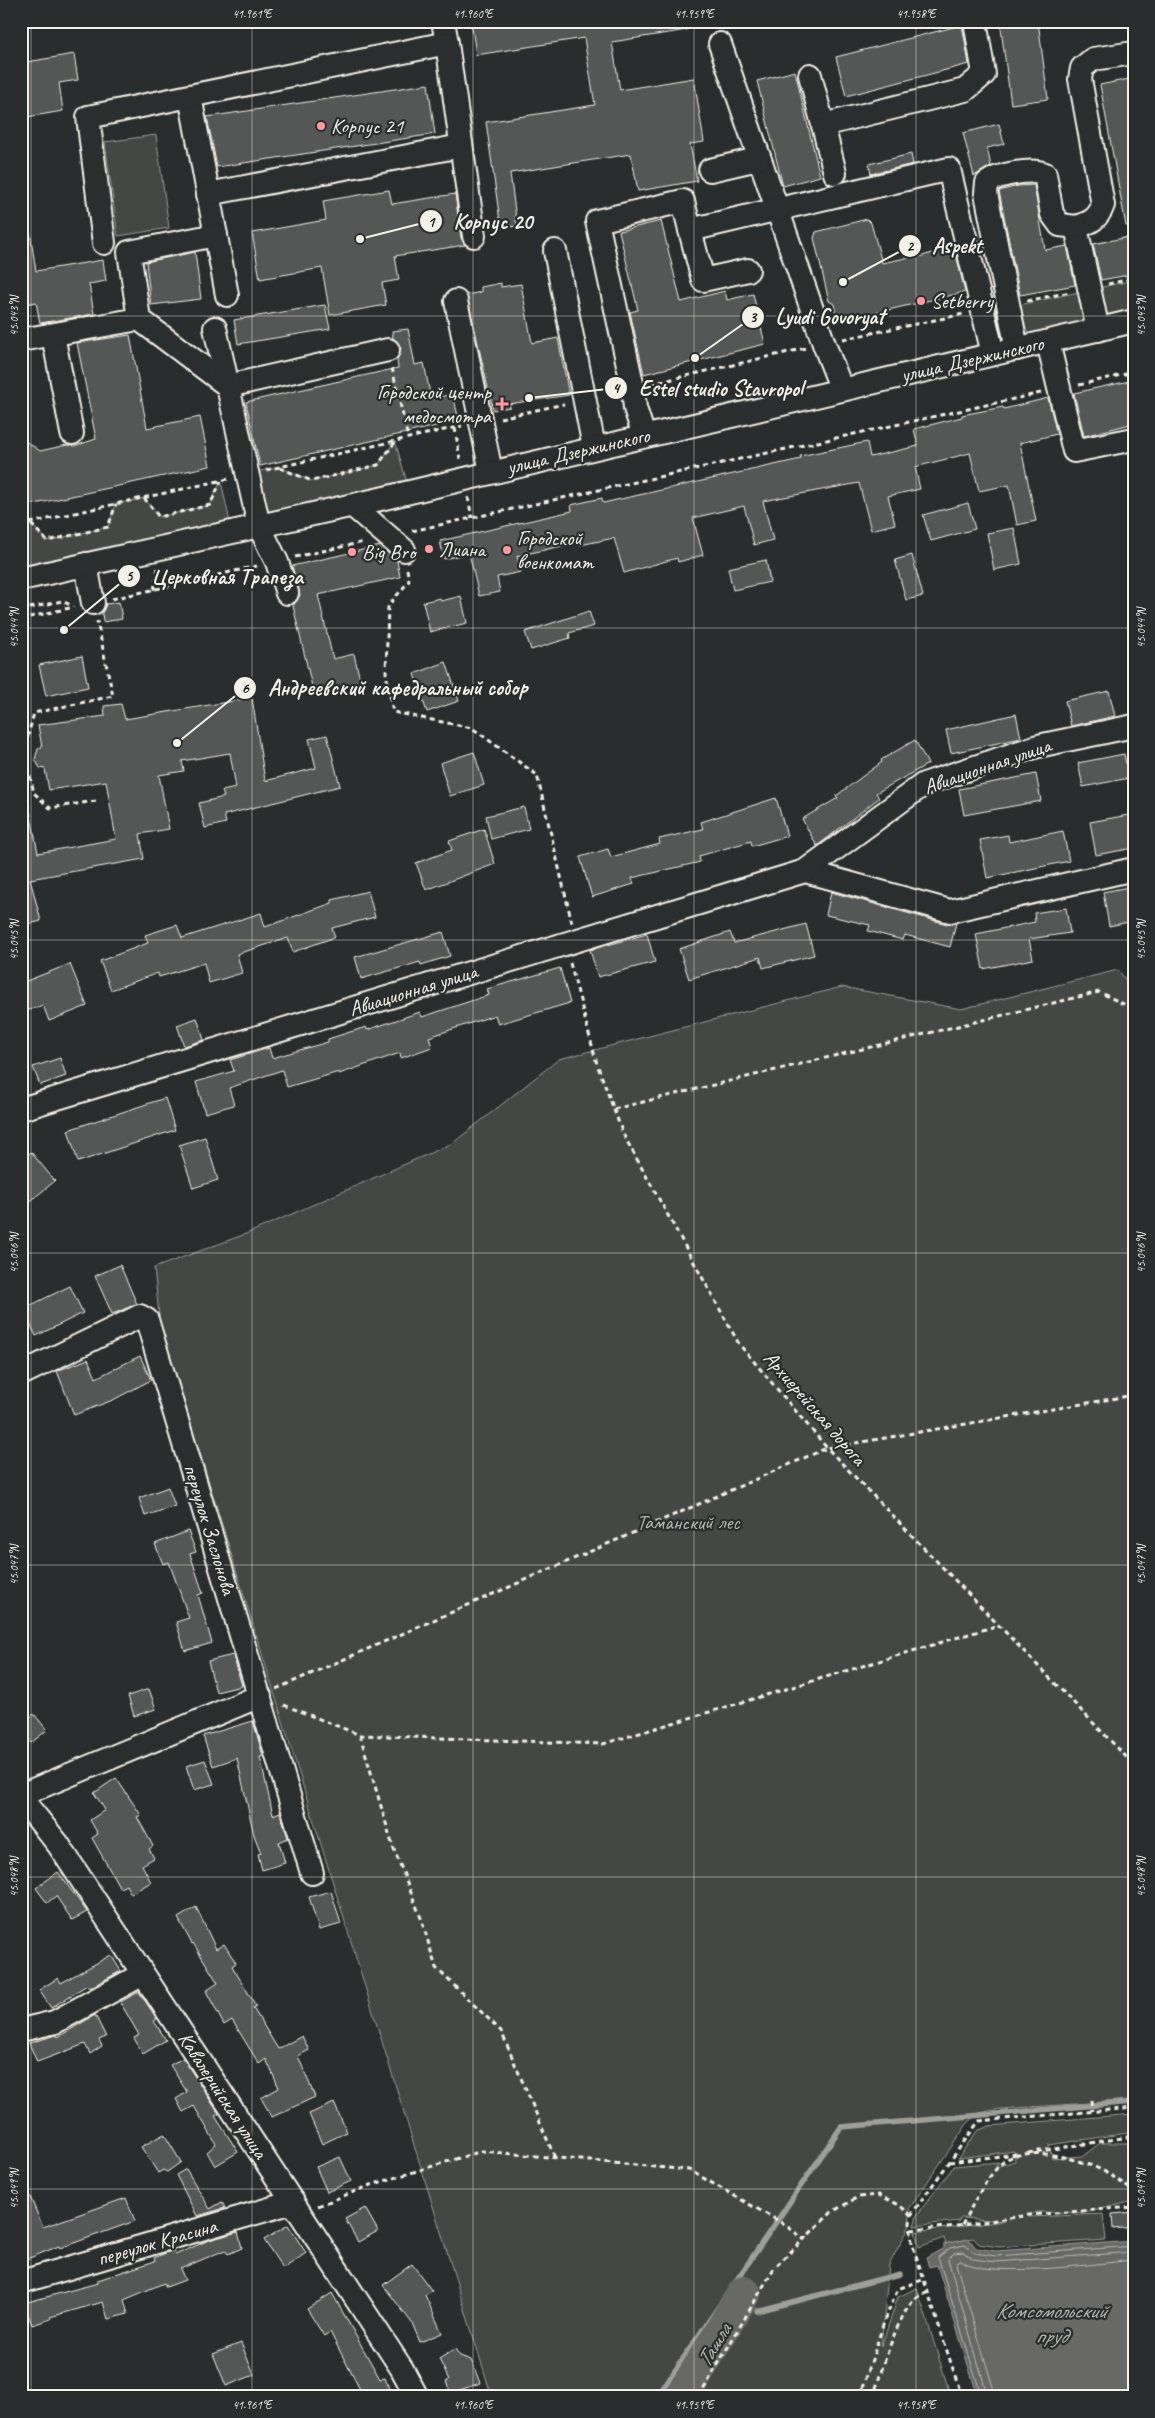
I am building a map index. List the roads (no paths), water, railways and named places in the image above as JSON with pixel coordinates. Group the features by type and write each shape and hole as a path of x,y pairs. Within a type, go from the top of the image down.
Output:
{"street":[{"path":"823,125 965,90 984,74 975,21"},
{"path":"104,243 88,117 190,96 445,32 474,236"},
{"path":"720,44 758,158 842,390"},
{"path":"1017,349 986,193 987,182 993,178 1038,170 1045,174 1052,214 1060,225 1076,226 1088,224 1100,215 1103,205 1082,94 1080,79 1082,68 1093,59 1134,53"},
{"path":"810,75 835,173"},
{"path":"190,96 227,295"},
{"path":"208,194 461,146"},
{"path":"710,170 758,158"},
{"path":"690,230 949,169 993,354"},
{"path":"644,436 635,408 633,388 597,221 683,201 703,280 748,270"},
{"path":"1076,226 1098,330"},
{"path":"216,235 129,252 139,319 228,386 388,350"},
{"path":"555,251 582,400 594,448"},
{"path":"456,301 479,423 491,472"},
{"path":"21,340 139,319"},
{"name":"улица Дзержинского","path":"21,579 353,506 1134,321"},
{"path":"215,328 259,526 277,562 288,593"},
{"path":"53,334 72,433"},
{"path":"1048,342 1074,451 1134,439"},
{"path":"353,506 404,550"},
{"path":"86,564 94,603"},
{"name":"Авиационная улица","path":"21,1109 805,871 924,784 1038,746 1134,726"},
{"path":"805,871 950,910 1134,868"},
{"name":"переулок Заслонова","path":"21,1374 140,1316 147,1320 312,1874"},
{"path":"21,1796 260,1696"},
{"name":"Кавалерийская улица","path":"21,1796 58,1844 402,2369 417,2397"},
{"path":"21,2030 56,2022 143,1974"},
{"name":"переулок Красина","path":"21,2282 296,2208"}],"water":[{"name":"Комсомольский пруд","path":"969,2239 976,2248 996,2251 1134,2241 1134,2397 978,2397 937,2265 929,2267 926,2258 944,2248 944,2244"}],"waterway":[{"path":"657,2397 841,2127 1134,2102"},
{"path":"757,2311 900,2274"},
{"name":"Ташла","path":"682,2397 744,2293"},
{"name":"Ташла","path":"729,2319 739,2316"}],"place":[{"name":"Корпус 21","path":"321,126"},
{"name":"Корпус 20","path":"360,239"},
{"name":"Aspekt","path":"843,282"},
{"name":"Setberry","path":"921,301"},
{"name":"Lyudi Govoryat","path":"695,358"},
{"name":"Estel studio Stavropol","path":"529,398"},
{"name":"Городской центр медосмотра","path":"502,404"},
{"name":"Лиана","path":"429,549"},
{"name":"Городской военкомат","path":"507,550"},
{"name":"Big Bro","path":"352,552"},
{"name":"Церковная Трапеза","path":"64,630"},
{"name":"Андреевский кафедральный собор","path":"177,743"}],"park label":[{"name":"Таманский лес","path":"688,1522"}]}
